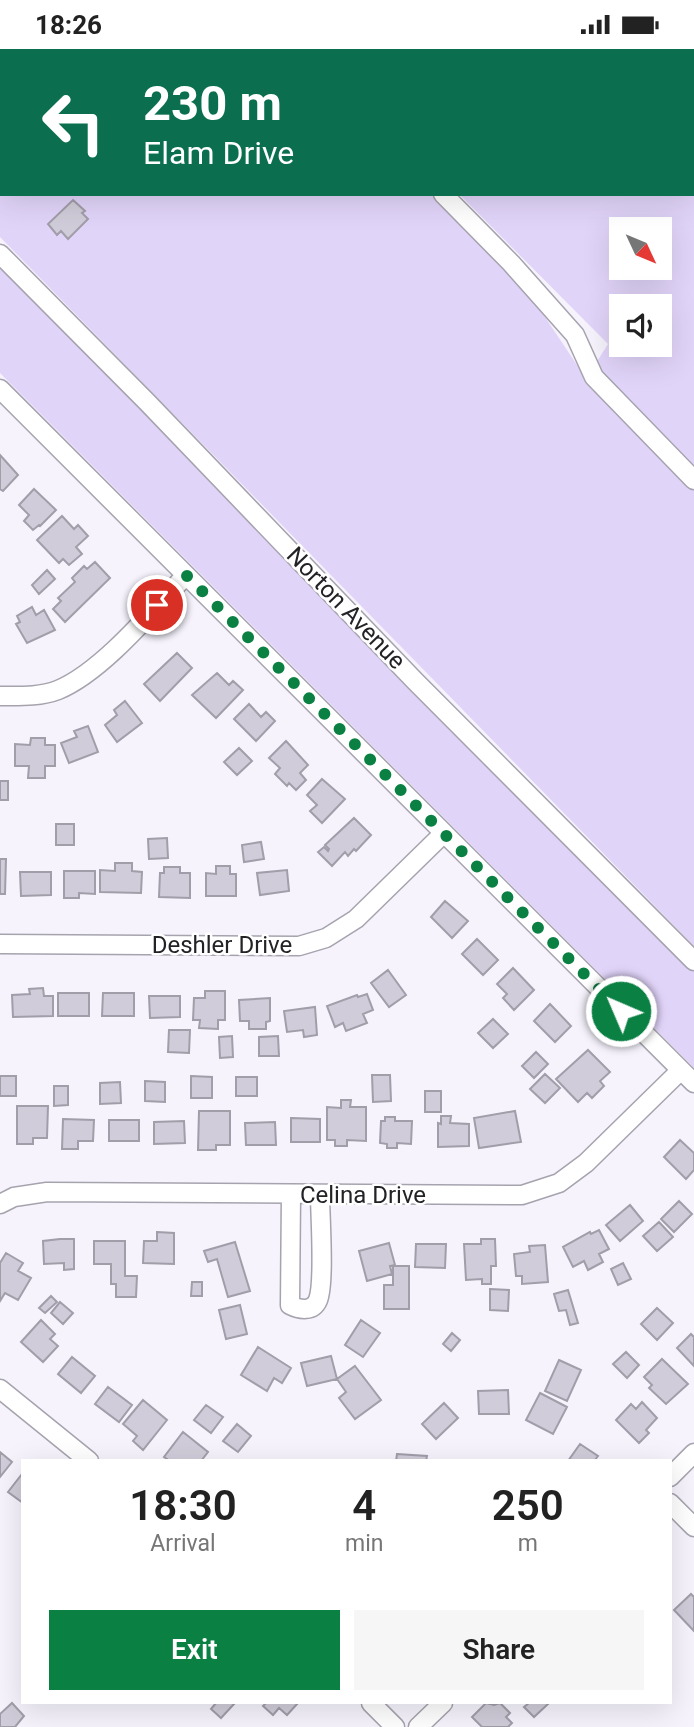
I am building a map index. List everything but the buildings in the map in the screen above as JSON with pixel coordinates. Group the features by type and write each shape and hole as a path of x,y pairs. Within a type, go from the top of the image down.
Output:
{"street":[{"path":"445,196 567,325 582,346 594,377 694,479"},
{"name":"Norton Avenue","path":"0,254 147,402 415,681 694,961"},
{"path":"0,389 694,1083"},
{"path":"0,696 41,695 56,691 79,679 127,636 186,575"},
{"name":"Deshler Drive","path":"0,944 299,946 326,938 356,919 444,833"},
{"name":"Celina Drive","path":"0,1204 14,1198 47,1192 522,1195 551,1187 586,1163 681,1070"},
{"path":"291,1194 290,1305 306,1310 313,1307 317,1301 320,1285 320,1194"},
{"path":"0,1389 87,1459"},
{"path":"672,1475 694,1453"},
{"path":"672,1505 694,1527"},
{"path":"372,1704 396,1727"},
{"path":"418,1727 442,1704"}],"shaded area":[{"path":"0,196 436,196 480,240 531,296 589,383 694,490 694,946 0,237"},
{"path":"461,196 694,196 694,468 606,377 596,363 608,344"},
{"path":"0,266 694,969 694,1068 0,373"}],"route":[{"path":"157,605 186,575 621,1011"}]}
